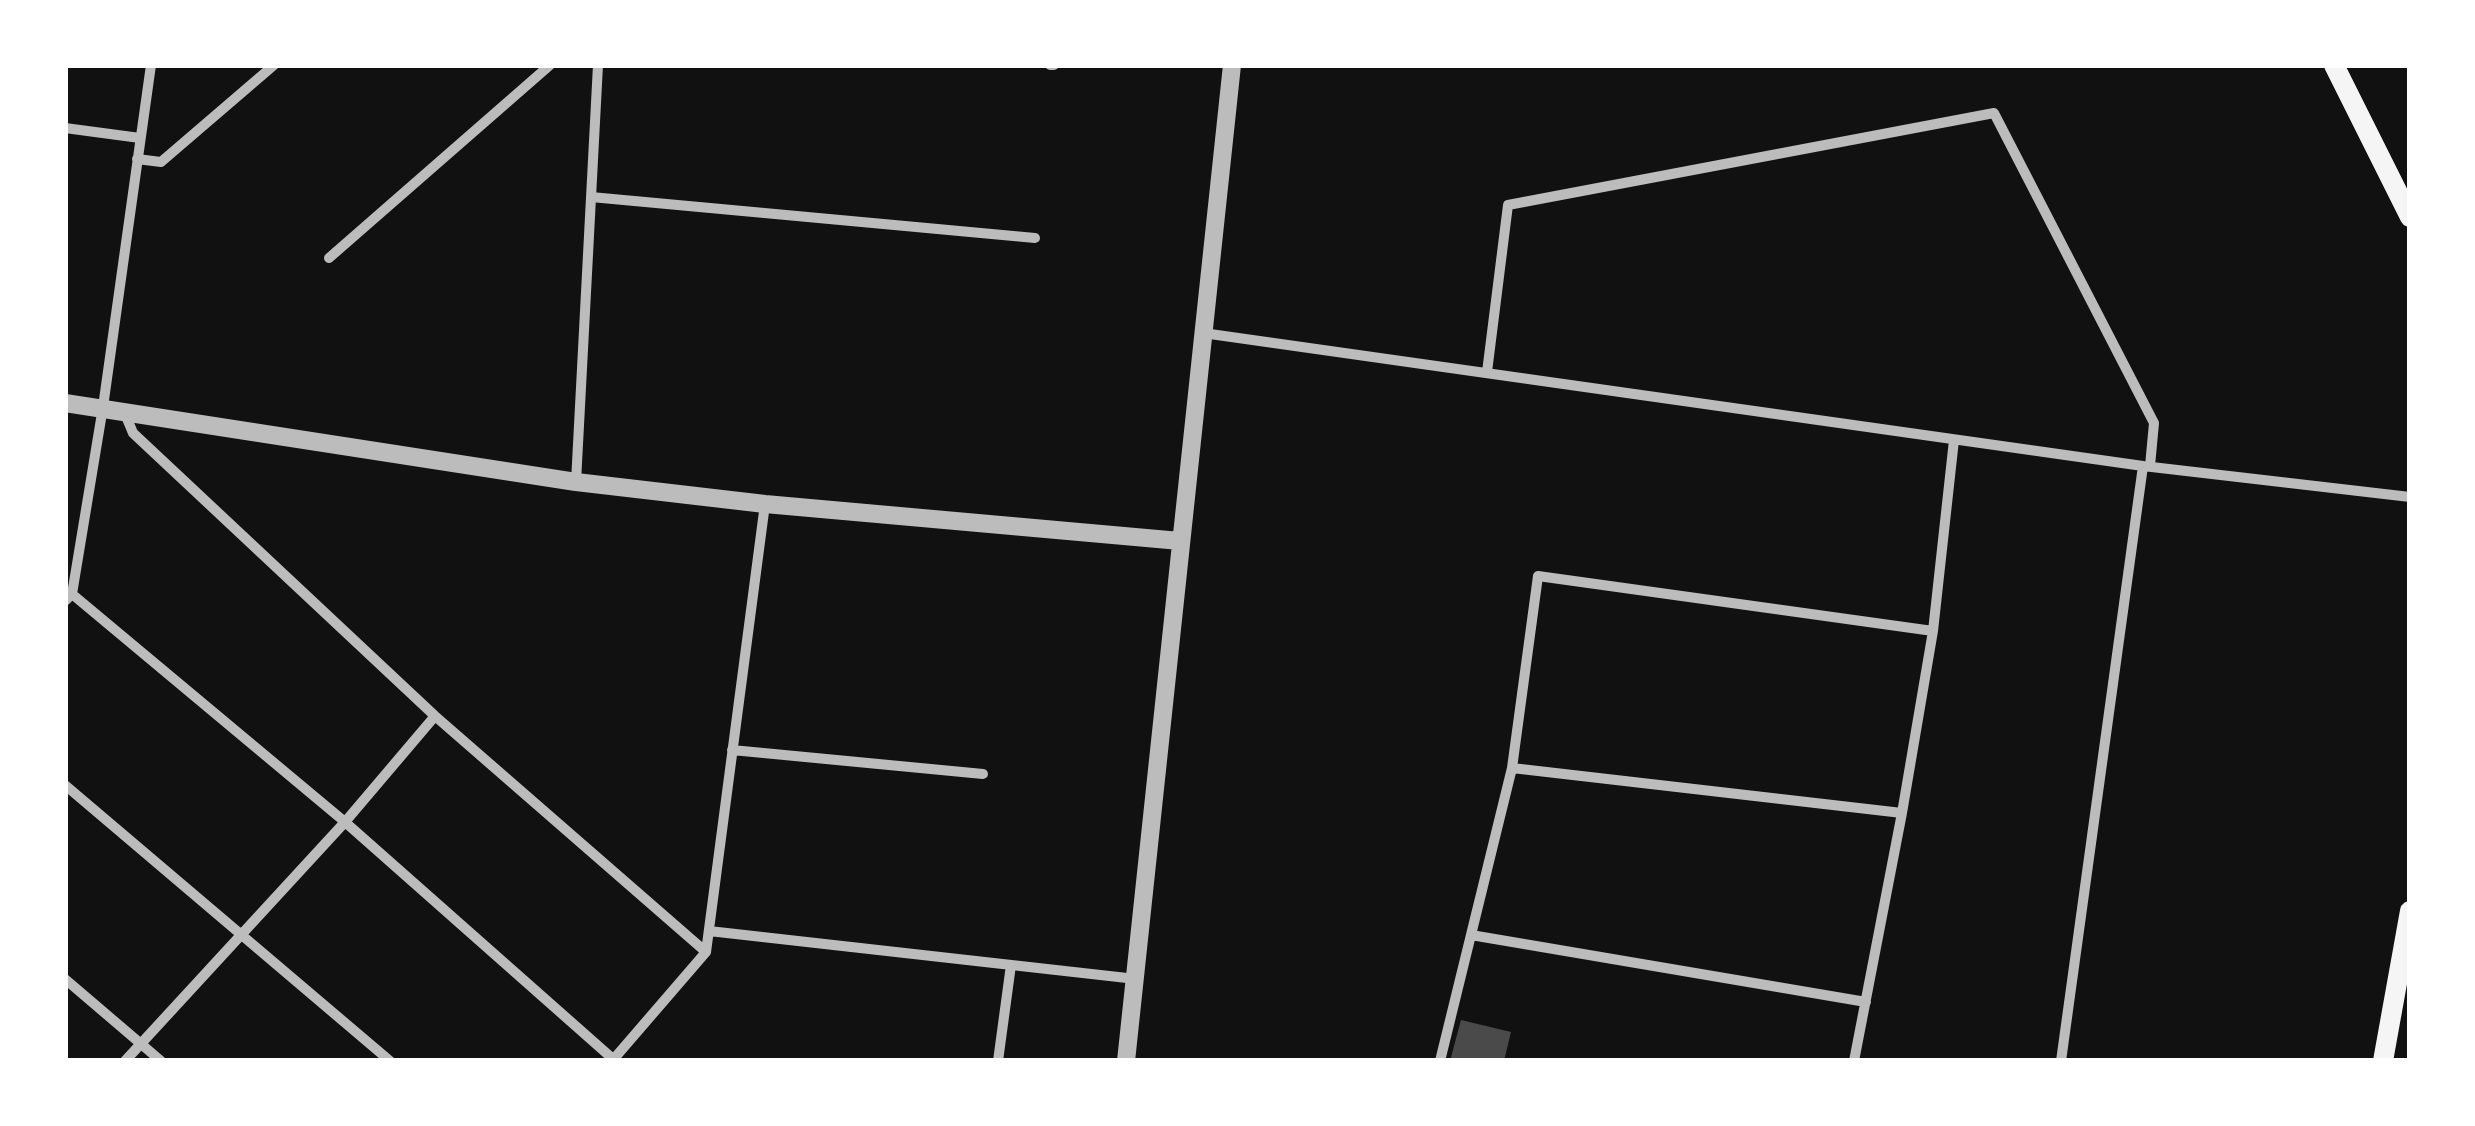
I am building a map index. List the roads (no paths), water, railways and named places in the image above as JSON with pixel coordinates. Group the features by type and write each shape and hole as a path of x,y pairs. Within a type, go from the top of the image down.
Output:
{"main road":[{"path":"2334,65 2410,217"},
{"path":"2384,1061 2410,915"}],"street":[{"path":"151,65 103,408 68,597 345,822 612,1060 706,952 765,504"},
{"path":"136,159 161,162 274,65"},
{"path":"329,258 550,65"},
{"path":"576,482 598,65"},
{"path":"1126,1061 1233,65"},
{"path":"1486,372 1508,206 1994,113 2154,423 2061,1061"},
{"path":"65,128 140,138"},
{"path":"591,197 1035,238"},
{"path":"1203,333 1954,440 2410,498"},
{"path":"65,403 576,482 765,504 1180,541"},
{"path":"123,410 133,433 435,716 706,952"},
{"path":"1854,1061 1933,631 1954,440"},
{"path":"1440,1061 1512,768 1538,576 1933,631"},
{"path":"125,1061 345,822 435,716"},
{"path":"732,750 983,774"},
{"path":"1512,768 1902,814"},
{"path":"65,785 390,1061"},
{"path":"709,931 1136,979"},
{"path":"1471,935 1866,1002"},
{"path":"998,1061 1012,965"},
{"path":"65,979 161,1061"}]}
